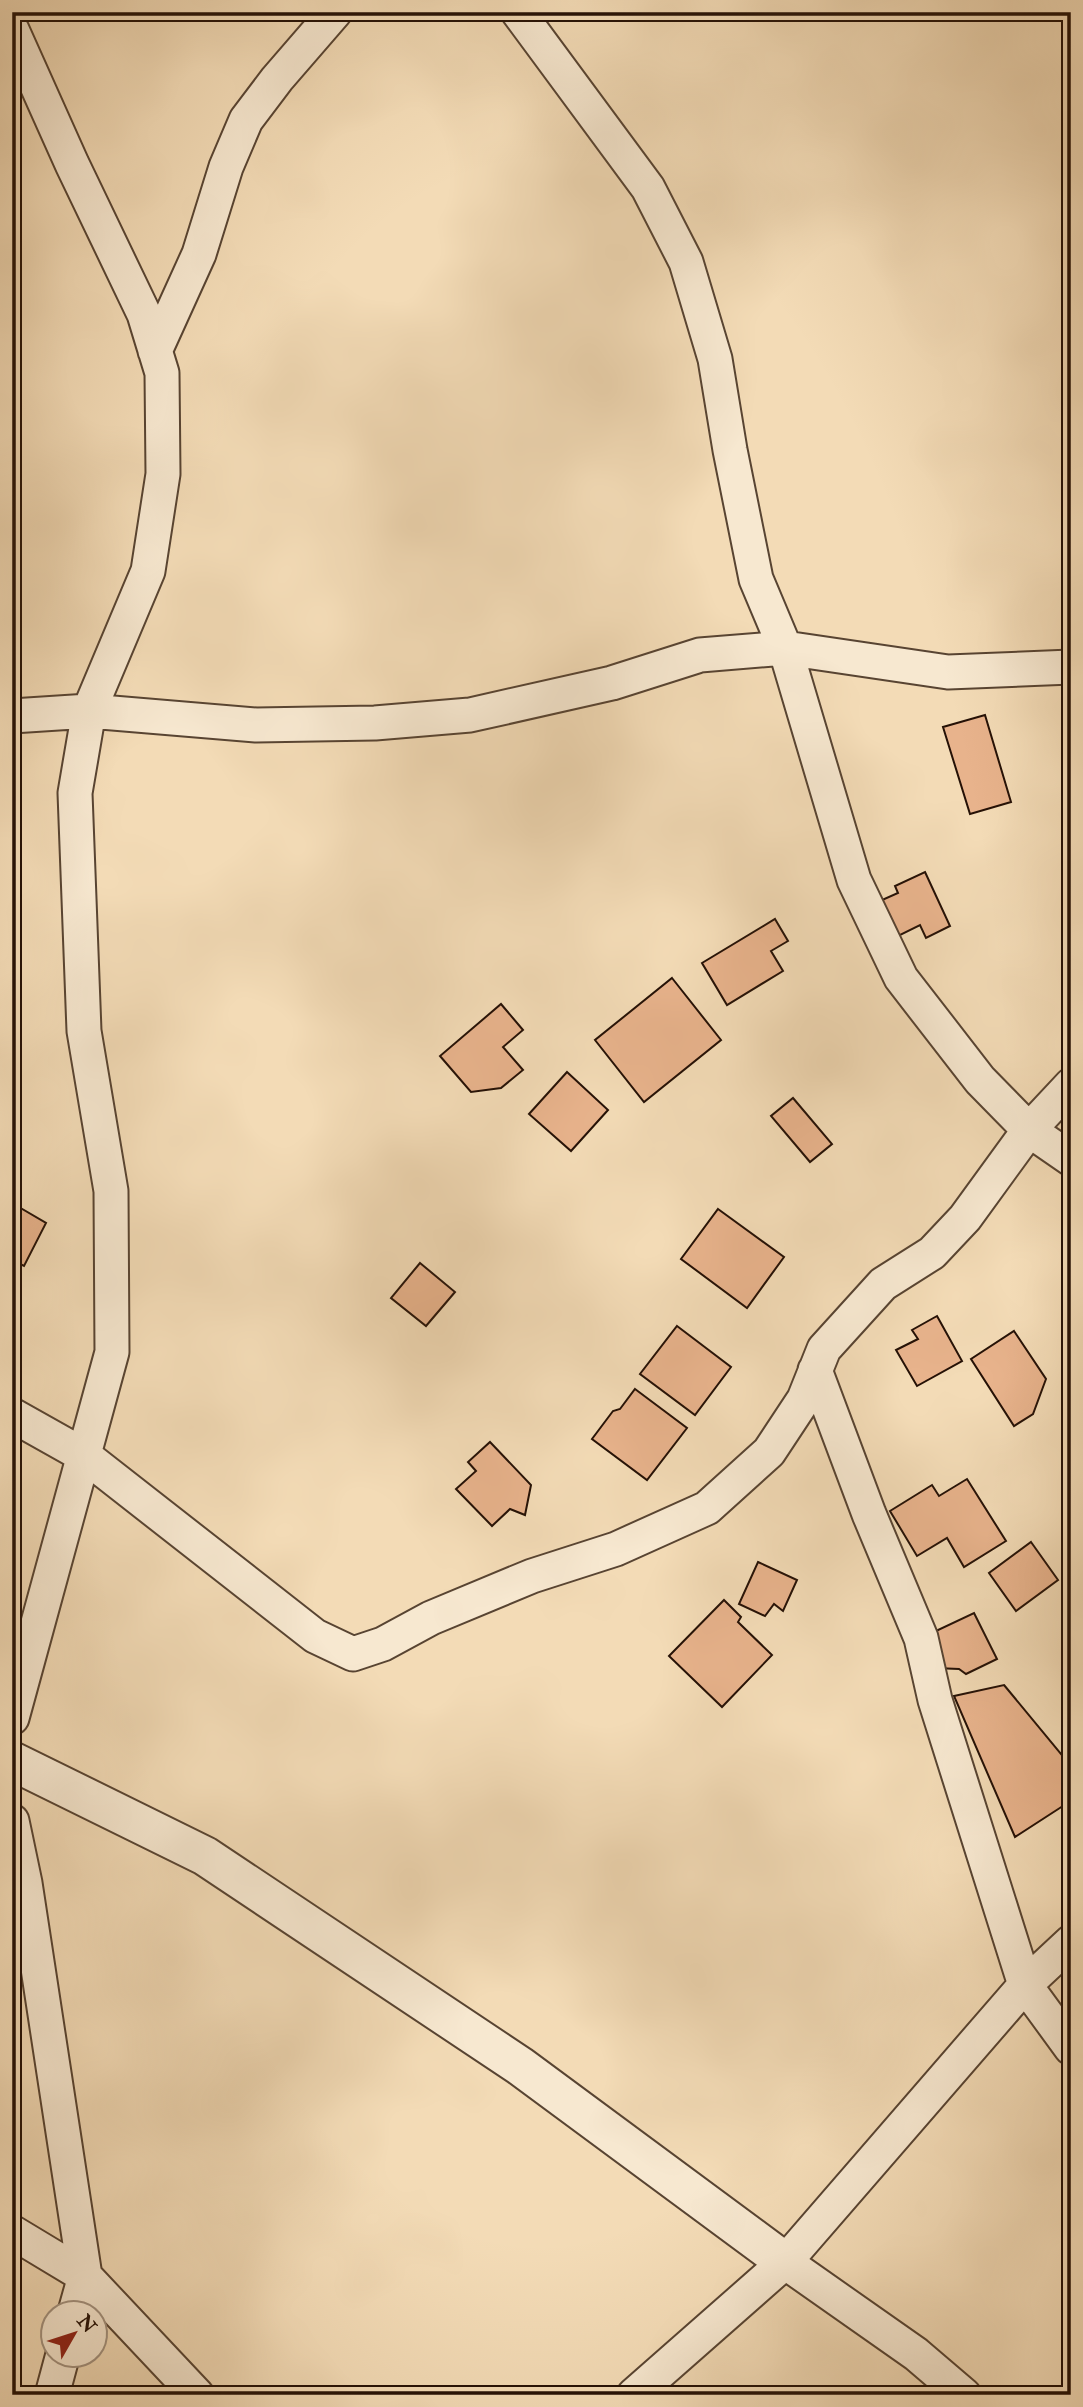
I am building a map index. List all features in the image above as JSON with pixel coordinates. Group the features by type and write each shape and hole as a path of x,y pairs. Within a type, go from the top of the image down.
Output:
{"street":[{"path":"155,351 200,254 226,167 246,120 277,79 335,12"},
{"path":"518,12 648,188 686,262 715,359 756,579 785,648 854,880 901,978 980,1080 1029,1130 1071,1159"},
{"path":"12,30 144,314 162,373 163,474 148,571 89,711 75,793 84,1031 111,1191 112,1352 12,1718"},
{"path":"12,716 89,711 256,725 375,723 457,716 612,683 700,655 785,648 948,671 1071,667"},
{"path":"12,1415 85,1456 315,1636 353,1654 383,1644 431,1619 532,1576 616,1549 707,1508 769,1452 804,1399 824,1349 883,1284 932,1253 965,1218 1029,1130 1071,1085"},
{"path":"815,1370 869,1514 921,1638 934,1700 1025,1985 1071,2048"},
{"path":"12,1761 205,1856 520,2066 785,2262 916,2354 964,2395"},
{"path":"12,1821 25,1883 85,2276 79,2298"},
{"path":"634,2395 785,2262 1025,1985 1071,1942"},
{"path":"12,2232 85,2276 197,2395"},
{"path":"52,2395 59,2368"}],"building":[{"path":"985,715 1011,802 970,814 943,727"},
{"path":"925,872 950,926 926,938 920,925 890,940 873,904 898,893 895,886"},
{"path":"775,919 788,941 771,951 783,971 727,1005 702,963"},
{"path":"672,978 721,1040 644,1102 595,1040"},
{"path":"501,1004 523,1030 503,1047 523,1070 501,1088 471,1092 440,1056"},
{"path":"567,1072 608,1110 571,1151 529,1114"},
{"path":"793,1098 832,1144 810,1162 771,1116"},
{"path":"12,1203 46,1223 24,1266 12,1260"},
{"path":"718,1209 784,1257 747,1308 681,1259"},
{"path":"420,1263 455,1292 426,1326 391,1298"},
{"path":"937,1316 962,1361 917,1386 896,1350 918,1339 912,1330"},
{"path":"677,1326 731,1367 695,1415 640,1374"},
{"path":"1014,1331 1046,1379 1033,1414 1014,1426 971,1359"},
{"path":"635,1389 687,1428 647,1480 592,1439 613,1411 620,1409"},
{"path":"490,1442 531,1485 525,1515 510,1509 492,1526 456,1489 476,1471 468,1462"},
{"path":"967,1479 1006,1541 964,1567 947,1538 917,1556 890,1511 932,1485 939,1496"},
{"path":"1031,1542 1058,1580 1016,1611 989,1573"},
{"path":"758,1562 797,1580 783,1611 774,1604 765,1616 739,1604"},
{"path":"724,1600 741,1617 738,1622 772,1655 722,1707 669,1656"},
{"path":"974,1613 997,1659 966,1674 959,1669 935,1668 921,1638"},
{"path":"1004,1685 1071,1766 1071,1810 1066,1804 1015,1837 954,1696"}]}
